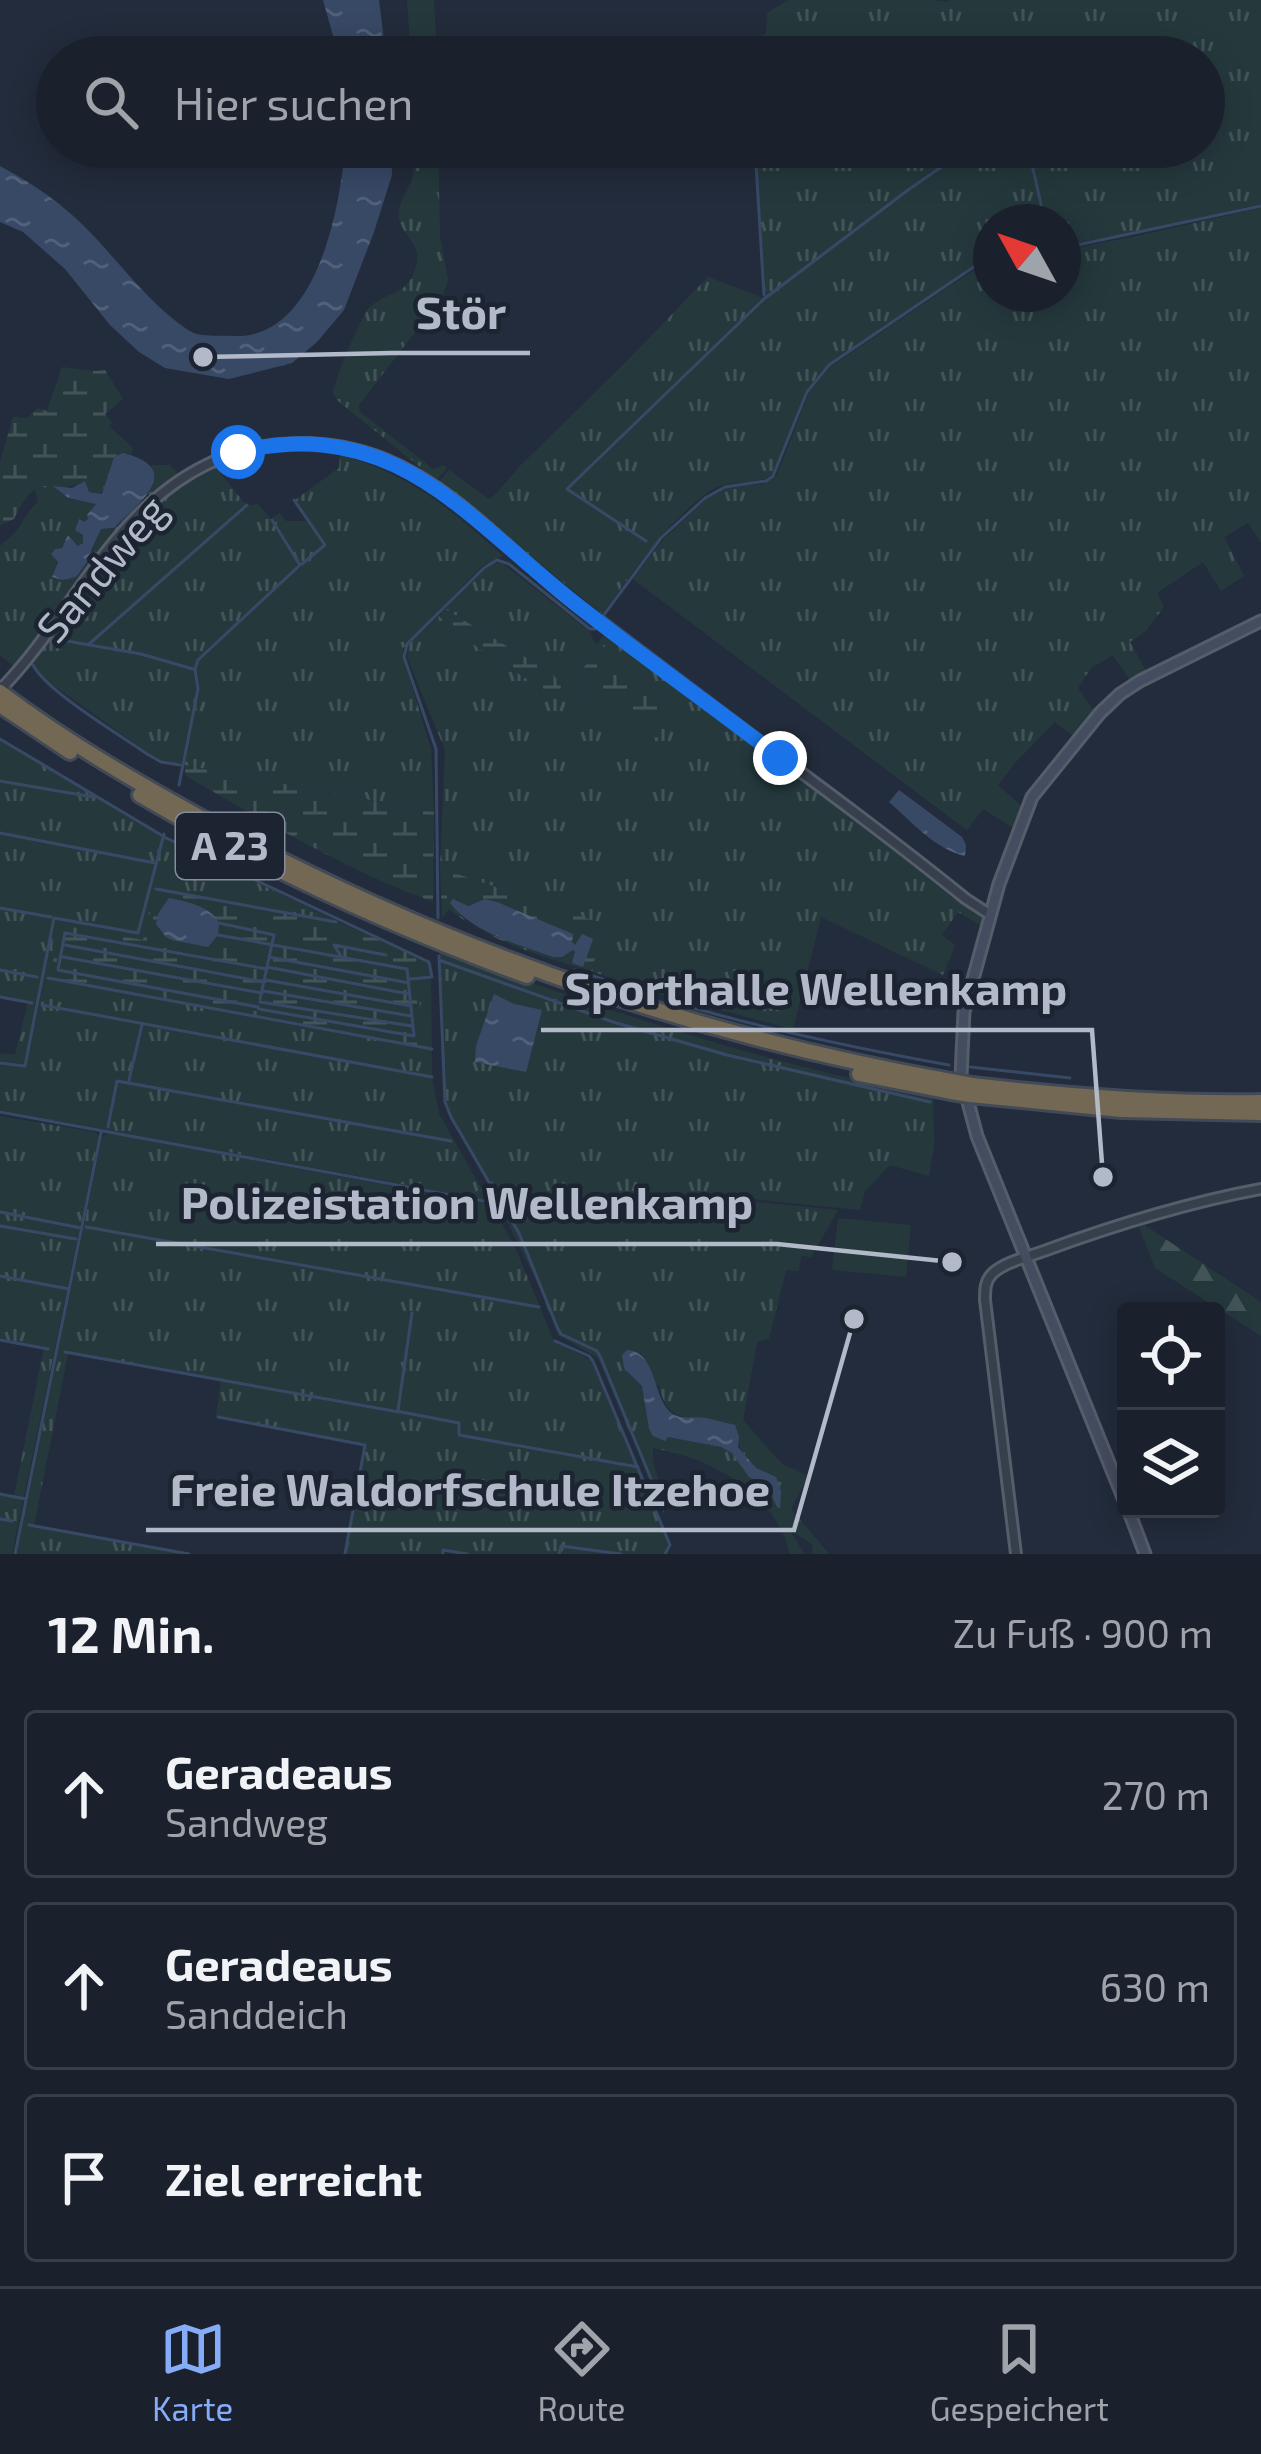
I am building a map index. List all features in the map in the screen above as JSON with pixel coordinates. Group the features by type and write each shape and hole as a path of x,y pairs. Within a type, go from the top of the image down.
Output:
{"highway":[{"name":"A 23","path":"0,691 9,707 248,843 449,936 600,992 747,1038 951,1087 1120,1110 1261,1113"},
{"name":"A 23","path":"971,1090 1261,1102"}],"main road":[{"path":"1117,1483 976,1136 961,1076 964,1012 989,914 1032,797 1104,709 1140,681 1261,621"},
{"path":"1131,1518 1145,1554"}],"street":[{"name":"Sandweg","path":"0,691 124,528 162,492 208,464 259,447 323,444 380,457 457,502 579,607 989,914"},
{"path":"1016,1554 985,1288 994,1272 1145,1216 1261,1189"}],"green space":[{"path":"407,0 434,0 436,36 410,36"},
{"path":"789,0 1261,0 1261,204 1081,242 1081,204 973,204 973,266 824,368 806,392 774,473 718,487 695,503 652,548 602,614 439,482 449,470 489,499 493,497 708,277 766,299 757,168 1225,168 1225,36 760,36 766,34 767,13"},
{"path":"413,168 438,168 440,236 448,280 442,297 359,411 433,469 444,465 447,468 436,480 333,393 371,306 404,287 414,273 417,254 399,218"},
{"path":"1261,208 1261,543 1248,523 1224,537 1244,576 1221,591 1203,562 1157,593 1164,607 1146,631 1130,642 1146,671 1129,679 1113,655 1091,668 1078,688 1094,711 1073,736 1055,722 998,785 1021,806 1013,828 983,809 967,830 633,579 663,540 706,499 726,488 764,484 777,475 809,393 830,367 973,271 973,312 1081,312 1081,247"},
{"path":"62,367 105,370 123,399 105,414 112,423 109,426 133,448 131,455 114,457 102,494 89,492 85,481 37,489 14,519 0,525 0,462 13,417 28,418 37,408 47,411"},
{"path":"340,455 388,472 428,495 503,556 482,566 403,648 431,749 434,812 184,765 198,688 181,764 161,762 39,675 33,662 49,639 62,640 51,637 72,604 81,609 125,565 109,553 171,494 216,468 247,506 258,504 271,519 280,513 286,521 308,521 295,500 339,468"},
{"path":"151,465 170,465 176,478 123,524 16,668 0,655 0,545 38,502 35,489 53,486 68,499 96,504 89,518 78,520 75,529 83,535 83,543 79,546 68,535 61,548 51,553 57,561 52,577 62,580 76,577 93,555 101,529 114,529 144,500 153,484"},
{"path":"496,563 589,631 596,645 574,683 656,737 678,702 599,641 607,631 982,918 980,925 958,912 942,935 955,945 943,975 821,917 793,1029 591,971 605,925 440,868 445,750 407,657 408,645 439,616 453,631 544,690 560,692 561,685 552,673 445,609"},
{"path":"445,609 552,673 561,685 560,692 545,691 453,631 439,616"},
{"path":"599,641 678,702 656,738 573,682"},
{"path":"0,739 162,836 141,920 164,838 341,923 157,888 143,941 60,926 51,979 416,1047 420,1013 416,956 423,959 431,968 432,1077 439,1114 488,1200 0,1110 0,1064 26,1066 45,977 24,1064 0,1061 0,1053 15,1055 28,1002 0,996"},
{"path":"184,765 434,812 433,902 276,828 186,776"},
{"path":"440,868 606,925 591,971 517,947 473,925 542,949 567,955 572,949 583,966 592,939 575,945 453,899 471,924 449,909 442,918"},
{"path":"156,889 343,924 416,956 417,1046 50,978 60,925 143,940"},
{"path":"440,951 745,1051 933,1095 929,1176 890,1165 865,1191 860,1210 724,1196 838,1210 811,1257 801,1256 799,1271 786,1270 769,1339 757,1342 743,1420 782,1464 808,1476 791,1509 829,1554 813,1554 812,1544 790,1530 804,1554 790,1554 770,1513 738,1482 697,1460 653,1448 664,1513 598,1358 558,1335 498,1196 452,1117 444,1082","holes":["659,1385 675,1414 729,1425 766,1486 749,1477 733,1453 721,1447 649,1429 642,1386"]},
{"path":"0,1116 99,1136 12,1554 0,1554 0,1494 14,1496 44,1348 0,1339"},
{"path":"108,1133 492,1205 554,1341 592,1361 669,1545 665,1554 470,1554 444,1549 442,1554 345,1554 365,1445 216,1416 221,1380 65,1351 34,1526 185,1554 16,1554 102,1138"},
{"path":"838,1218 911,1225 906,1277 832,1270"},
{"path":"1144,1225 1261,1302 1261,1336 1225,1313 1225,1302 1208,1302 1155,1268 1139,1227"}],"water":[{"path":"323,0 379,0 383,36 333,36"},
{"path":"0,166 67,210 175,321 198,334 215,336 261,332 285,317 304,295 318,267 342,168 392,168 344,310 292,363 229,379 165,368 139,352 110,325 65,269 23,232 0,222"},
{"path":"123,453 152,468 152,487 114,528 101,529 93,554 76,577 52,577 58,562 51,554 62,548 68,535 78,546 83,543 83,535 75,530 79,519 88,519 96,504 68,498 53,486 72,488 85,481 89,492 102,494 114,457"},
{"path":"899,790 962,837 965,856 934,841 889,802"},
{"path":"169,898 198,906 215,917 218,935 208,947 166,937 156,924"},
{"path":"453,899 469,906 485,899 497,902 573,934 575,945 582,934 593,939 583,967 572,963 573,950 553,957 483,930 450,903"},
{"path":"494,994 542,1010 526,1072 475,1062"},
{"path":"627,1350 645,1360 669,1410 680,1417 735,1425 738,1447 756,1468 776,1477 780,1508 768,1487 749,1477 732,1453 653,1436 642,1386 624,1368 622,1355"}],"waterway":[{"path":"756,168 764,295"},
{"path":"646,541 567,489 764,299 940,168"},
{"path":"1033,168 1041,204"},
{"path":"1081,244 1261,206"},
{"path":"824,783 603,616 661,538 705,498 725,487 773,476 807,392 829,365 973,267"},
{"path":"294,500 325,545 302,564"},
{"path":"88,645 247,505"},
{"path":"179,785 198,689 198,660 300,565 272,520"},
{"path":"438,918 436,749 404,657 407,644 497,560 509,564 595,629"},
{"path":"50,638 141,654 193,669"},
{"path":"33,665 52,687 102,724 161,762 180,765"},
{"path":"0,739 163,836"},
{"path":"0,781 93,797"},
{"path":"0,833 155,863"},
{"path":"0,1063 25,1066 54,918 138,933 164,834"},
{"path":"164,837 429,962 432,977 410,979"},
{"path":"156,889 336,922"},
{"path":"0,908 51,917"},
{"path":"219,923 274,935 260,999"},
{"path":"218,935 407,969 414,1036 58,970 65,933 267,969"},
{"path":"65,945 264,982"},
{"path":"342,958 334,945 386,955"},
{"path":"439,956 445,1102 494,1198"},
{"path":"63,957 262,993"},
{"path":"269,957 409,983"},
{"path":"439,960 613,1022 727,1055 930,1102"},
{"path":"267,967 409,994"},
{"path":"0,970 37,977"},
{"path":"581,972 650,995"},
{"path":"48,978 432,1049"},
{"path":"266,980 411,1006"},
{"path":"263,991 411,1016"},
{"path":"0,997 32,1003"},
{"path":"666,1000 807,1037 949,1065"},
{"path":"260,1002 412,1026"},
{"path":"42,1005 432,1077"},
{"path":"129,1080 142,1025"},
{"path":"970,1067 1070,1078"},
{"path":"108,1127 117,1081 451,1141"},
{"path":"0,1112 489,1202"},
{"path":"15,1554 101,1133"},
{"path":"497,1196 519,1233 561,1334 600,1356 661,1503"},
{"path":"0,1212 81,1228"},
{"path":"0,1226 76,1239"},
{"path":"86,1227 539,1307"},
{"path":"0,1276 69,1289"},
{"path":"412,1313 398,1410 459,1423 459,1435 638,1467"},
{"path":"0,1340 48,1349"},
{"path":"555,1341 593,1361 670,1545 665,1554"},
{"path":"65,1352 399,1412"},
{"path":"218,1417 365,1445 345,1554"},
{"path":"0,1494 26,1499"},
{"path":"0,1519 12,1521"},
{"path":"29,1525 189,1554"},
{"path":"559,1554 561,1546 621,1554"},
{"path":"443,1554 443,1550 467,1554"}],"place":[{"name":"Stör","path":"203,357"},
{"name":"Sporthalle Wellenkamp","path":"1103,1177"},
{"name":"Polizeistation Wellenkamp","path":"952,1262"},
{"name":"Freie Waldorfschule Itzehoe","path":"854,1319"}],"route":[{"path":"238,452 277,444 323,444 380,457 413,472 457,502 579,607 780,758"}]}
